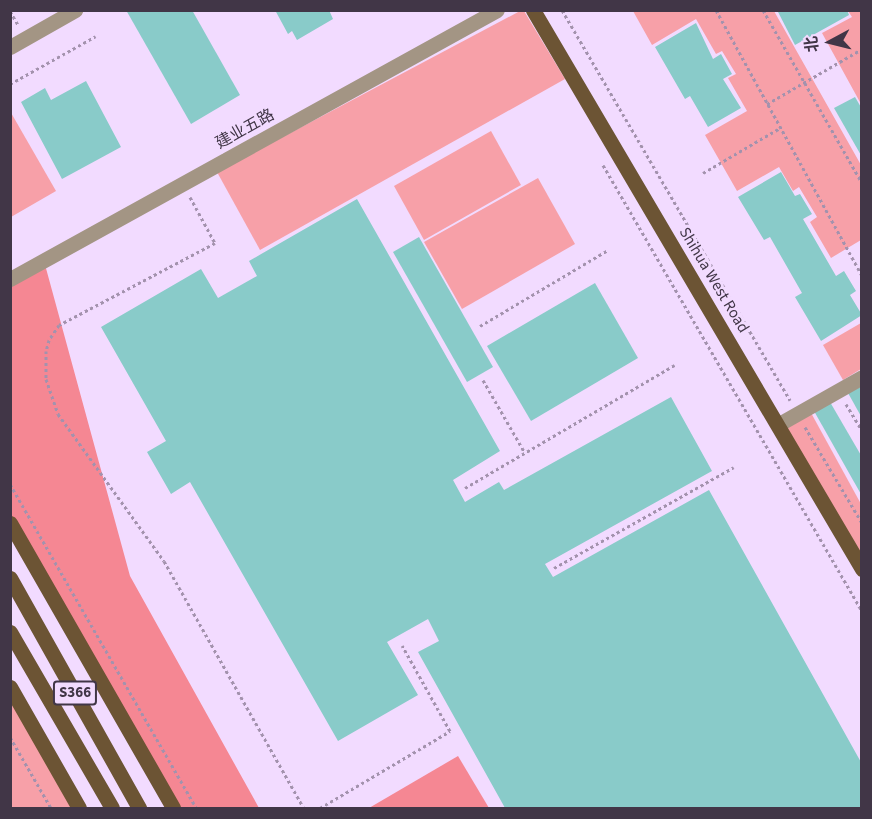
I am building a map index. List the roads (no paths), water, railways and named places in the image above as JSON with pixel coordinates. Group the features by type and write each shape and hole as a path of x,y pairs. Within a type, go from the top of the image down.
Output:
{"main road":[{"name":"Shihua West Road","path":"532,10 778,424 861,569"},
{"path":"10,523 172,808"},
{"name":"S366","path":"10,578 139,808"},
{"name":"S366","path":"10,632 112,808"},
{"path":"10,687 79,808"}],"street":[{"path":"10,47 75,10"},
{"name":"建业五路","path":"10,279 497,10"},
{"path":"778,424 861,377"}]}
